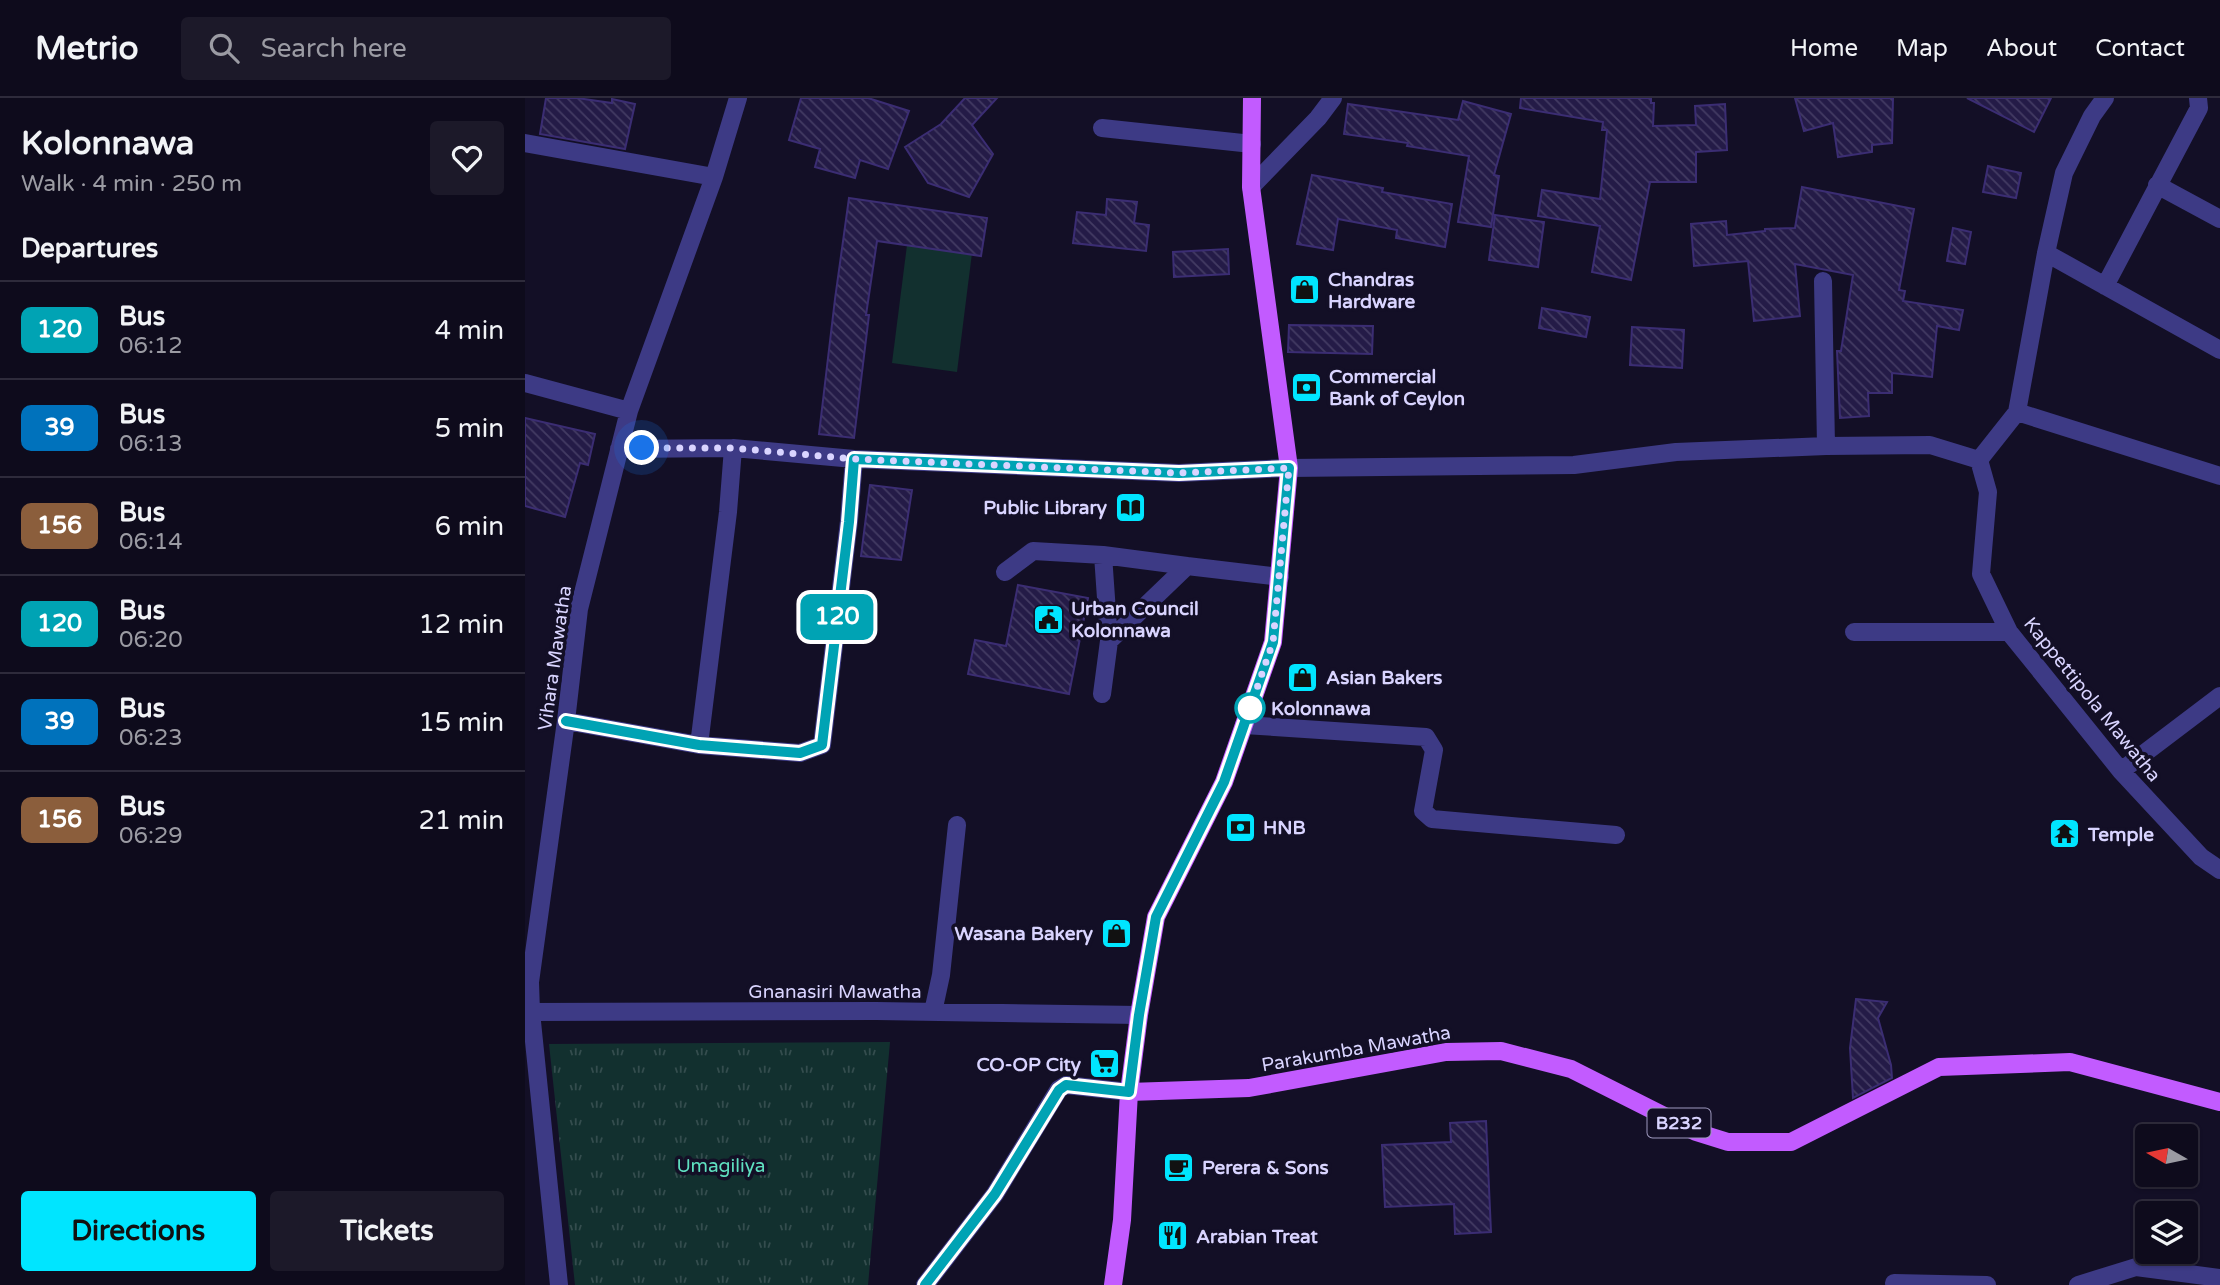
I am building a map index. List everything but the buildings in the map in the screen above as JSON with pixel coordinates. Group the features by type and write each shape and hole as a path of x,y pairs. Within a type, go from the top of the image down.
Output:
{"main road":[{"path":"1113,1285 1122,1220 1129,1092 1156,917 1224,782 1273,642 1289,468 1251,187 1252,98"},
{"name":"Parakumba Mawatha","path":"1129,1092 1249,1088 1446,1052 1501,1051 1571,1069 1696,1132 1728,1142 1791,1142 1939,1067 2070,1062 2220,1102"}],"street":[{"name":"Vihara Mawatha","path":"559,1285 528,982 566,721 579,609 629,411 714,177 738,98"},
{"path":"1251,187 1318,118 1333,98"},
{"path":"619,449 733,448 854,459 1179,473 1289,468 1574,466 1676,452 1826,446 1930,445 1979,460 2017,412 2046,253 2064,173 2092,116 2105,98"},
{"path":"2105,286 2199,108 2198,98"},
{"path":"1102,128 1252,144"},
{"path":"525,143 714,177"},
{"path":"2157,185 2220,219"},
{"path":"2046,253 2220,350"},
{"path":"1823,281 1826,446"},
{"path":"525,383 629,411"},
{"path":"2017,412 2220,476"},
{"path":"699,745 728,512 733,448"},
{"path":"566,721 699,745 800,753 822,745 854,459"},
{"name":"Kappettipola Mawatha","path":"1979,460 1988,492 1981,574 2009,632 2121,771 2201,857 2220,870"},
{"path":"1005,572 1033,551 1103,555 1280,577"},
{"path":"1102,694 1109,641 1103,555"},
{"path":"1109,641 1187,566"},
{"path":"1854,632 2009,632"},
{"path":"2121,771 2220,696"},
{"path":"1244,725 1426,737 1434,750 1423,811 1432,819 1616,835"},
{"path":"933,1012 941,975 957,825"},
{"name":"Gnanasiri Mawatha","path":"531,1012 1139,1015"},
{"path":"925,1285 995,1194 1059,1090 1066,1085 1129,1092"},
{"path":"2078,1285 2136,1267 2220,1278"},
{"path":"1894,1283 1987,1285"}],"green space":[{"path":"907,245 972,253 957,372 892,363"},
{"name":"Umagiliya","path":"890,1042 868,1285 575,1285 549,1044"}],"bus line":[{"name":"120","path":"566,721 699,745 800,753 822,745 854,459 1179,473 1289,468 1273,642 1224,782 1156,917 1129,1092 1066,1085 1059,1090 995,1194 925,1285"}],"place":[{"name":"Chandras Hardware","path":"1305,290"},
{"name":"Commercial Bank of Ceylon","path":"1306,387"},
{"name":"Public Library","path":"1130,507"},
{"name":"Urban Council Kolonnawa","path":"1048,619"},
{"name":"Asian Bakers","path":"1303,677"},
{"name":"Kolonnawa","path":"1250,708"},
{"name":"HNB","path":"1240,827"},
{"name":"Temple","path":"2065,834"},
{"name":"Wasana Bakery","path":"1116,933"},
{"name":"CO-OP City","path":"1104,1064"},
{"name":"Perera & Sons","path":"1179,1167"},
{"name":"Arabian Treat","path":"1173,1236"}],"route":[{"path":"642,448 733,448 854,459 1179,473 1289,468 1273,642 1250,708"}]}
